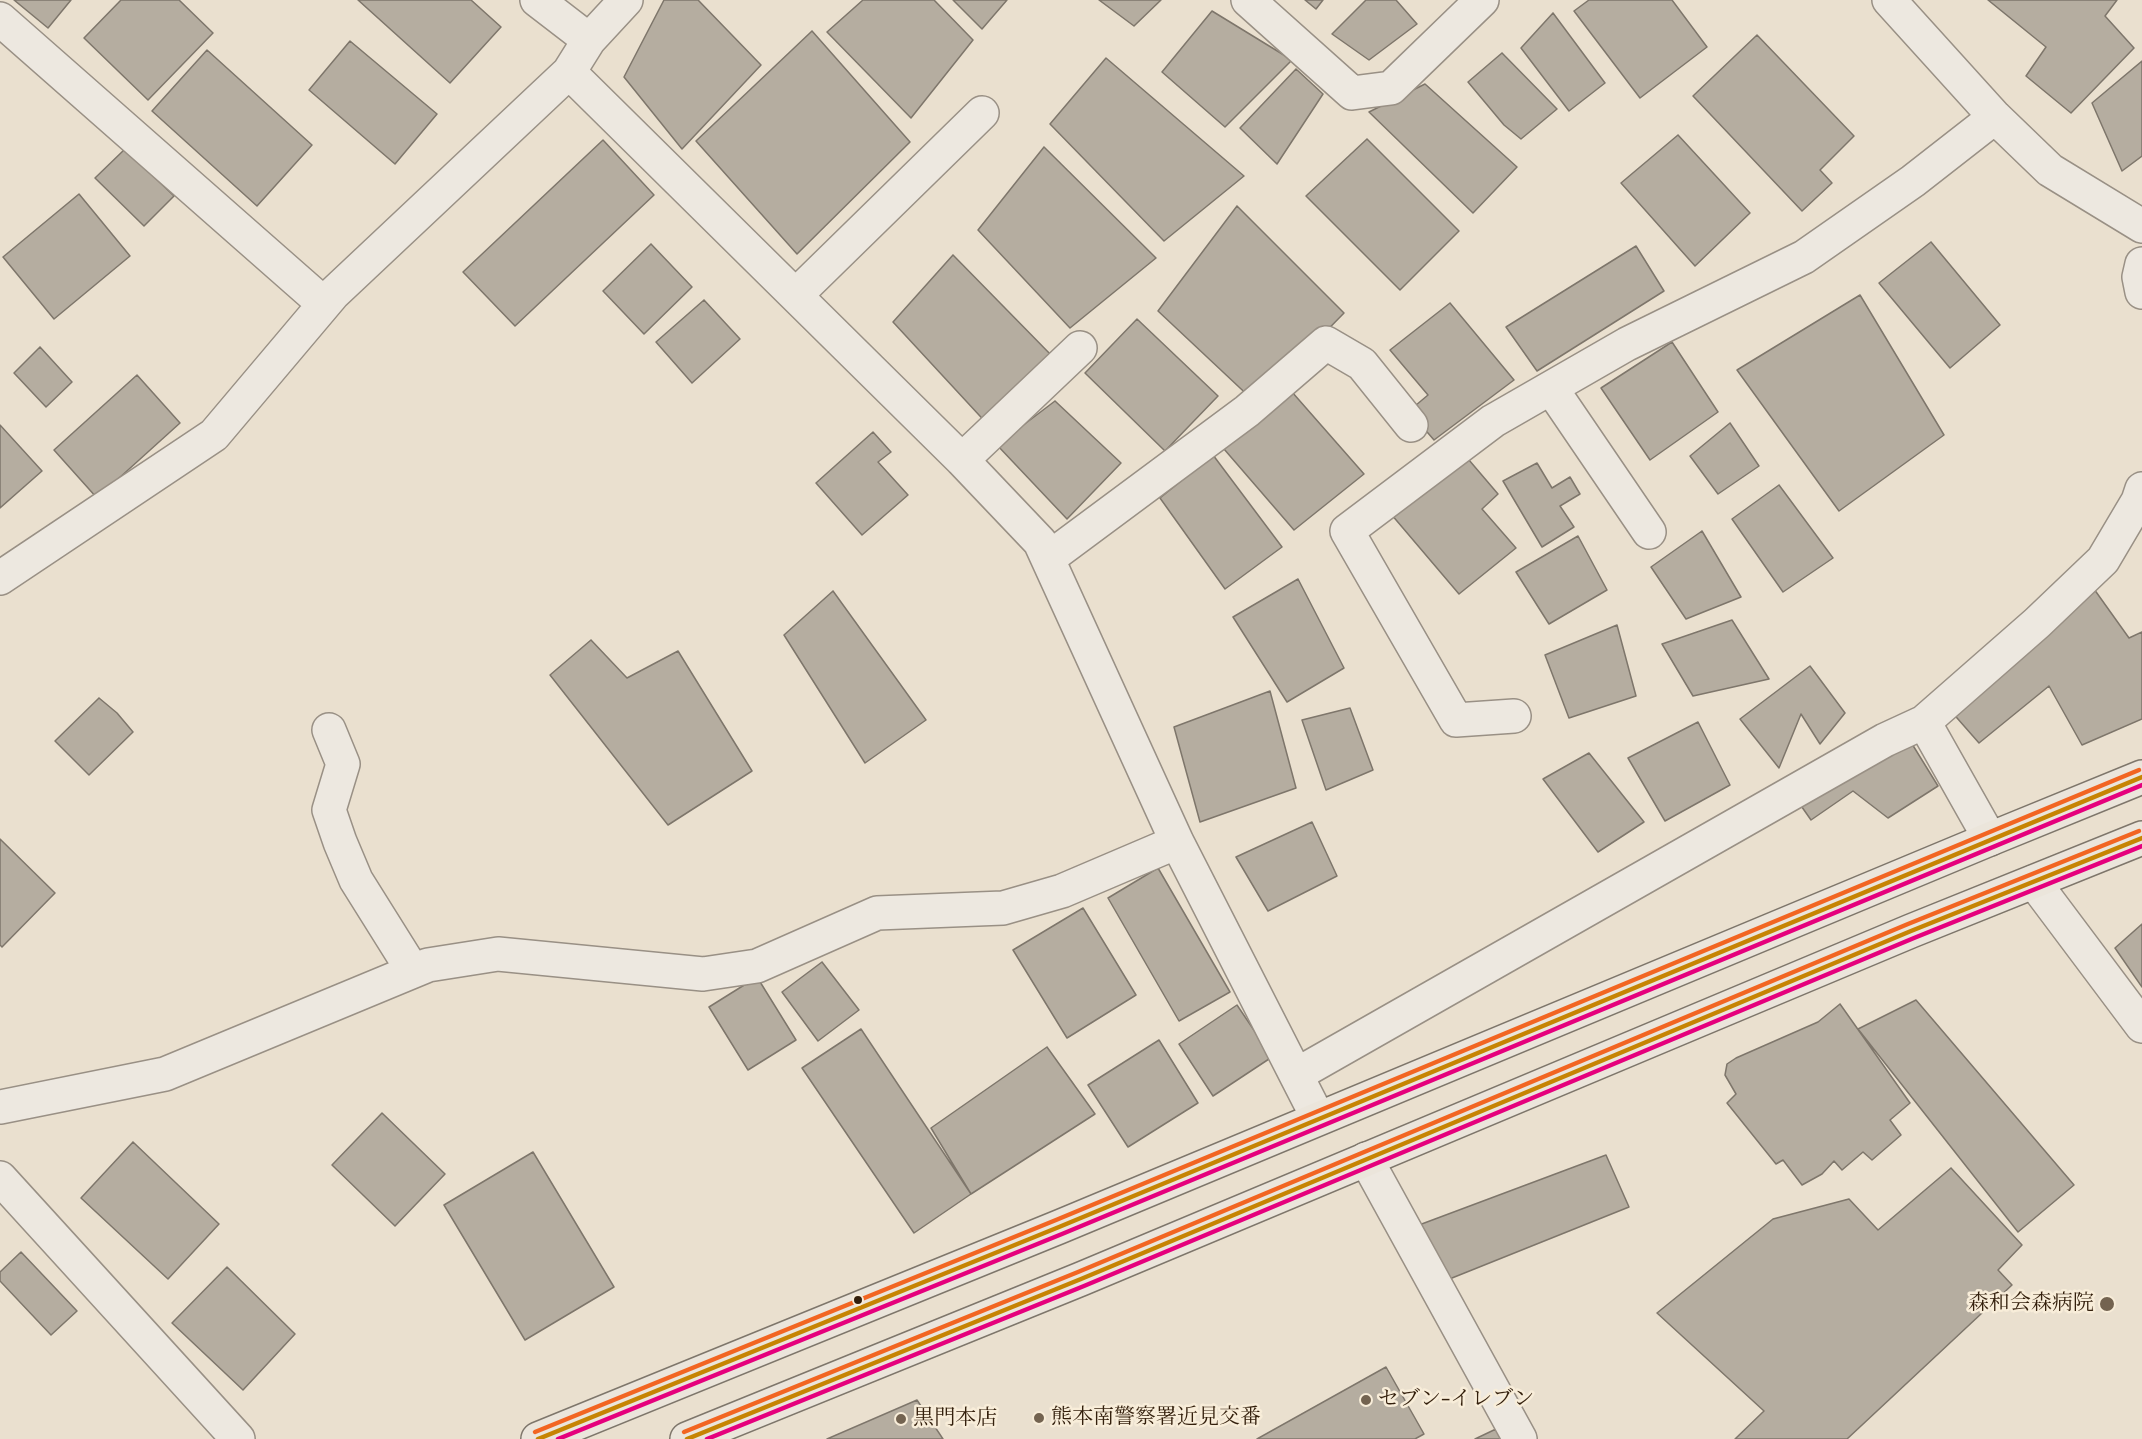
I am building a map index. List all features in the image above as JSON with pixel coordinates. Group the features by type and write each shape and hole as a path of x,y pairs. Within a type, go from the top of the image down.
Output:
{"highway":[{"path":"538,1439 1059,1227 1990,838 2142,777"},
{"path":"687,1439 1081,1279 1365,1159 2142,838"}],"street":[{"path":"537,0 589,40"},
{"path":"0,578 214,435 324,304 569,72 589,40 626,0"},
{"path":"1248,0 1352,93 1391,88 1482,0"},
{"path":"1889,0 1995,117 2050,170 2142,226"},
{"path":"0,19 324,304"},
{"path":"569,72 962,460 1040,542 1177,842 1318,1118"},
{"path":"796,295 982,113"},
{"path":"1514,716 1456,720 1347,531 1493,421 1627,344 1804,257 1912,181 1995,117"},
{"path":"2142,264 2139,277 2142,292"},
{"path":"1049,558 1247,411 1326,343 1362,364 1410,425"},
{"path":"962,460 1080,348"},
{"path":"1551,388 1649,532"},
{"path":"1296,1075 1885,740 1924,722 2037,623 2103,560 2138,501 2142,489"},
{"path":"1924,722 1990,838"},
{"path":"329,730 344,764 329,810 340,842 356,880 413,971"},
{"path":"0,1107 165,1074 428,965 498,954 703,974 757,966 877,913 1003,908 1062,891 1177,842"},
{"path":"2034,882 2142,1026"},
{"path":"1365,1159 1520,1439"},
{"path":"0,1178 238,1439"}],"building":[{"path":"14,0 71,0 48,28"},
{"path":"121,0 179,0 213,33 148,100 84,38"},
{"path":"358,0 471,0 501,27 450,83"},
{"path":"664,0 698,0 761,65 682,149 624,77"},
{"path":"863,0 934,0 973,40 911,118 827,32"},
{"path":"953,0 1007,0 982,29"},
{"path":"1099,0 1161,0 1134,26"},
{"path":"1305,0 1323,0 1316,9"},
{"path":"1366,0 1396,0 1417,24 1369,60 1332,34"},
{"path":"1589,0 1672,0 1707,47 1640,98 1574,11"},
{"path":"1988,0 2117,0 2105,16 2134,48 2071,113 2026,76 2046,47"},
{"path":"1212,11 1292,60 1225,127 1162,72"},
{"path":"1553,13 1605,83 1569,111 1521,48"},
{"path":"812,31 910,142 797,254 696,141"},
{"path":"1757,35 1854,136 1820,170 1832,183 1802,211 1693,96"},
{"path":"350,41 437,114 395,164 309,90"},
{"path":"207,50 312,145 257,206 152,111"},
{"path":"1502,53 1557,109 1521,139 1504,125 1468,82"},
{"path":"1106,58 1244,176 1164,241 1050,124"},
{"path":"2142,61 2142,156 2122,171 2092,103"},
{"path":"1296,69 1323,94 1277,164 1240,128"},
{"path":"1425,84 1517,167 1473,213 1369,112"},
{"path":"1678,135 1750,213 1695,266 1621,183"},
{"path":"1367,139 1459,231 1400,290 1306,196"},
{"path":"603,140 654,195 515,326 463,272"},
{"path":"1044,147 1156,258 1070,328 978,230"},
{"path":"125,149 174,196 144,226 95,178"},
{"path":"79,194 130,256 54,319 3,257"},
{"path":"1237,206 1344,313 1256,403 1158,311"},
{"path":"1931,242 2000,325 1950,368 1879,283"},
{"path":"651,244 692,287 644,334 603,291"},
{"path":"1636,246 1664,291 1537,371 1506,327"},
{"path":"953,255 1054,358 991,428 893,322"},
{"path":"1860,295 1944,435 1839,511 1737,370"},
{"path":"704,300 740,339 692,383 656,342"},
{"path":"1450,303 1514,380 1434,440 1409,411 1428,395 1390,350"},
{"path":"1137,319 1218,396 1165,451 1085,373"},
{"path":"1672,342 1718,412 1650,460 1601,388"},
{"path":"40,347 72,382 46,407 14,373"},
{"path":"137,375 180,423 97,498 54,450"},
{"path":"1292,392 1364,474 1294,530 1224,449"},
{"path":"1055,401 1121,463 1067,519 997,445"},
{"path":"1730,423 1759,466 1718,494 1690,456"},
{"path":"0,425 42,471 0,508"},
{"path":"873,432 891,452 878,462 908,495 862,535 816,483"},
{"path":"1463,453 1498,494 1482,509 1516,548 1459,594 1391,514"},
{"path":"1213,455 1282,547 1225,589 1160,498"},
{"path":"1537,463 1552,488 1570,477 1580,494 1560,506 1574,527 1542,547 1503,481"},
{"path":"1779,485 1833,558 1783,592 1732,519"},
{"path":"1702,531 1741,597 1686,619 1651,567"},
{"path":"1578,536 1607,590 1549,624 1516,572"},
{"path":"1298,579 1344,668 1287,702 1233,617"},
{"path":"2094,589 2129,638 2142,632 2142,719 2082,745 2049,686 1979,743 1950,710"},
{"path":"833,591 926,720 865,763 784,635"},
{"path":"1732,620 1769,679 1693,696 1662,644"},
{"path":"1617,625 1636,696 1569,718 1545,655"},
{"path":"591,640 627,678 678,651 752,771 668,825 550,675"},
{"path":"1810,666 1845,713 1820,744 1801,714 1779,768 1740,719"},
{"path":"1270,691 1296,788 1200,822 1174,727"},
{"path":"99,698 117,713 133,732 89,775 55,741"},
{"path":"1350,708 1373,770 1326,790 1302,720"},
{"path":"1698,722 1730,785 1665,821 1628,758"},
{"path":"1909,739 1938,786 1888,818 1853,791 1811,820 1797,800"},
{"path":"1589,753 1644,822 1598,852 1543,779"},
{"path":"1312,822 1337,876 1268,911 1236,857"},
{"path":"0,839 55,893 2,947 0,945"},
{"path":"1158,868 1230,992 1179,1021 1108,898"},
{"path":"1083,908 1136,995 1067,1038 1013,950"},
{"path":"2142,924 2142,987 2115,948"},
{"path":"822,962 859,1010 818,1041 782,992"},
{"path":"757,977 796,1040 748,1070 709,1007"},
{"path":"1916,1000 2074,1185 2018,1232 1858,1029"},
{"path":"1840,1004 1910,1103 1890,1120 1901,1135 1872,1160 1863,1152 1842,1170 1834,1161 1822,1174 1802,1185 1783,1160 1776,1164 1727,1103 1736,1094 1725,1075 1727,1064 1818,1022"},
{"path":"1237,1005 1272,1057 1213,1096 1179,1044"},
{"path":"861,1029 971,1194 914,1233 802,1068"},
{"path":"1159,1040 1198,1103 1128,1147 1088,1085"},
{"path":"1047,1047 1095,1114 971,1194 931,1128"},
{"path":"382,1113 445,1174 395,1226 332,1165"},
{"path":"133,1142 219,1224 168,1279 81,1198"},
{"path":"533,1152 614,1287 525,1340 444,1205"},
{"path":"1606,1155 1629,1207 1447,1280 1419,1225"},
{"path":"1951,1168 2022,1245 1998,1270 2012,1285 1847,1439 1735,1439 1764,1411 1657,1313 1773,1219 1849,1199 1878,1230"},
{"path":"21,1252 77,1311 51,1335 0,1281 0,1272"},
{"path":"227,1267 295,1334 243,1390 172,1323"},
{"name":"セブン-イレブン","path":"1386,1367 1424,1434 1415,1439 1257,1439"},
{"name":"黒門本店","path":"917,1400 943,1439 827,1439"},
{"path":"1496,1429 1501,1439 1475,1439"}],"transit line":[{"path":"535,1432 1056,1220 2139,770"},
{"path":"538,1439 1059,1227 2142,777"},
{"path":"558,1439 1062,1234 2142,785"},
{"path":"684,1432 1078,1272 1908,924 2139,831"},
{"path":"687,1439 1081,1279 1911,931 2142,838"},
{"path":"707,1439 1084,1286 1914,938 2142,846"}],"place":[{"name":"森和会森病院","path":"2107,1304"},
{"name":"セブン-イレブン","path":"1366,1400"},
{"name":"熊本南警察署近見交番","path":"1039,1418"},
{"name":"黒門本店","path":"901,1419"}]}
